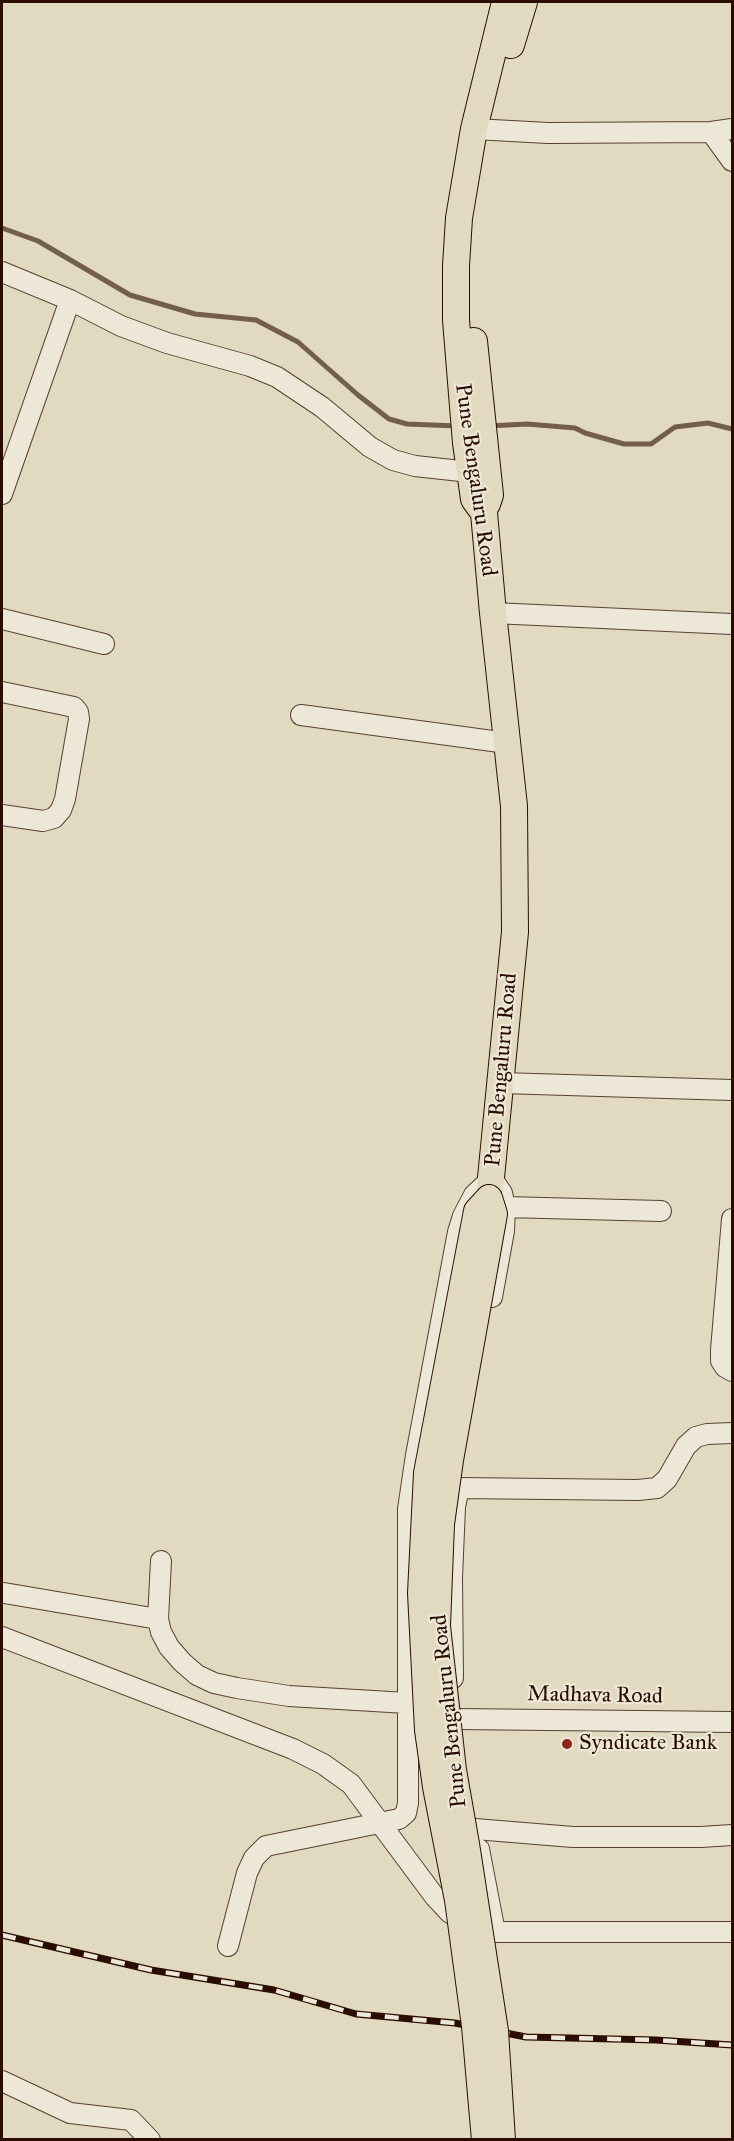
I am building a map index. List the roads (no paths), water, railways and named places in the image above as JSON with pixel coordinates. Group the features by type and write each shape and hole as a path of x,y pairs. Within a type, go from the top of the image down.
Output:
{"main road":[{"name":"Pune Bengaluru Road","path":"502,2139 495,2031 453,1770 437,1626 441,1524 450,1460 494,1214 501,1083 515,932 514,806 484,513 474,499 470,472 476,444 472,403 456,320 459,218 481,130 505,2"},
{"path":"481,130 499,85 524,2"},
{"path":"476,444 490,495 484,513"},
{"path":"485,2139 476,2026 458,1899 436,1787 428,1730 421,1593 427,1473 477,1211 495,1194"}],"street":[{"path":"481,130 548,133 711,132 732,129"},
{"path":"711,132 732,161"},
{"path":"2,272 70,300 121,326 167,343 250,366 277,377 322,406 370,447 393,460 415,466 470,472"},
{"path":"2,494 70,300"},
{"path":"493,613 732,624"},
{"path":"2,619 104,644"},
{"path":"2,692 74,707 79,719 61,810 54,818 43,821 2,815"},
{"path":"301,715 507,743"},
{"path":"501,1083 732,1090"},
{"path":"228,1946 247,1873 254,1858 266,1846 399,1819 406,1813 408,1803 408,1509 458,1232 474,1195 495,1194 660,1211"},
{"path":"495,1194 504,1231 462,1457 455,1507 452,1578 453,1678 465,1787 495,1932"},
{"path":"732,1219 721,1350 721,1361 732,1371"},
{"path":"459,1488 638,1490 657,1488 667,1479 686,1446 696,1437 732,1433"},
{"path":"161,1561 158,1619 165,1639 182,1662 197,1675 214,1683 289,1696 407,1703"},
{"path":"4,1593 158,1619"},
{"path":"2,1637 303,1754 323,1764 351,1784 449,1912 472,1928 495,1932 732,1932"},
{"name":"Madhava Road","path":"457,1719 732,1722"},
{"path":"475,1829 573,1837 701,1838 732,1835"},
{"path":"2,2081 70,2113 131,2120 150,2139"}],"waterway":[{"path":"2,228 38,241 130,295 195,314 256,320 298,342 389,419 407,424 458,426"},
{"path":"488,426 527,424 575,428 624,444 651,444 675,427 708,423 732,429"}],"railway":[{"path":"2,1935 151,1970 274,1990 356,2014 455,2023 526,2037 656,2040 732,2045"}],"place":[{"name":"Syndicate Bank","path":"567,1744"}]}
